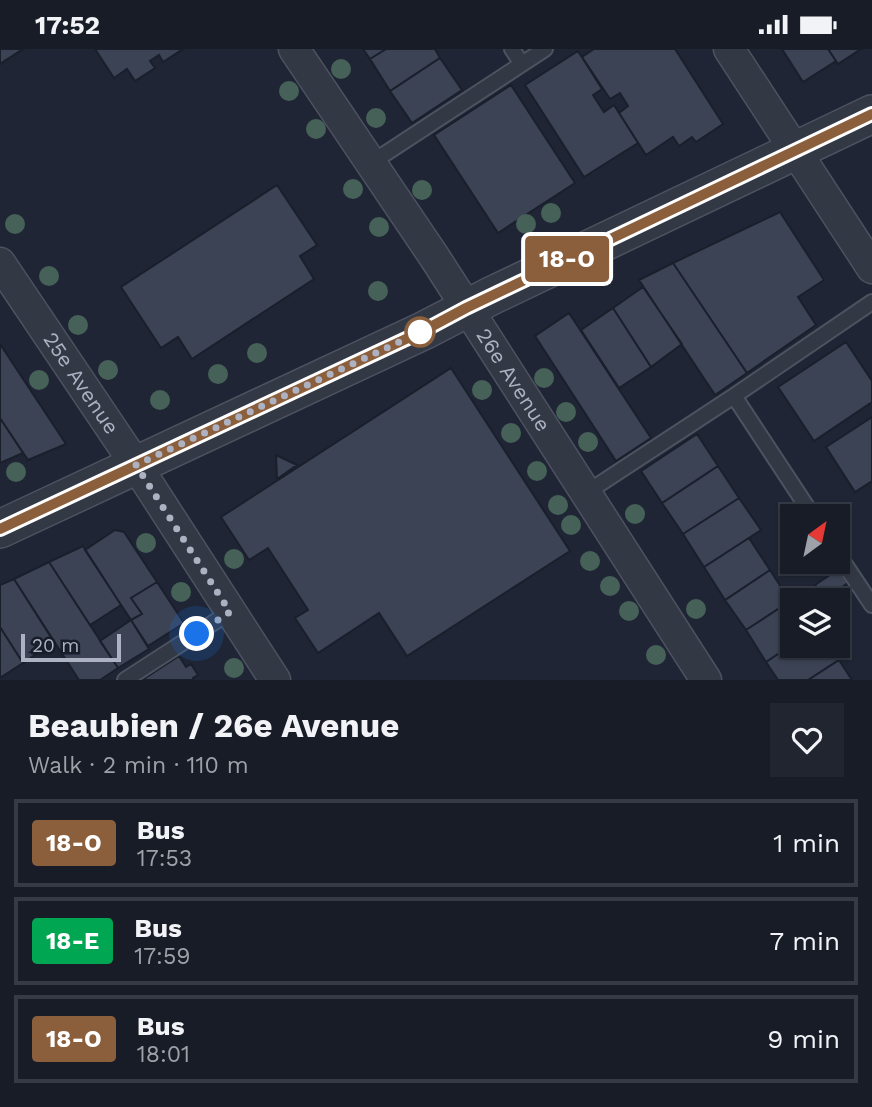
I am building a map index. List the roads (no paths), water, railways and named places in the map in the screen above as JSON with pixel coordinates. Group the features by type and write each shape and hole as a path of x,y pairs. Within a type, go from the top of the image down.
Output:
{"street":[{"name":"26e Avenue","path":"294,49 466,308 703,679"},
{"path":"729,49 872,268"},
{"path":"0,529 423,331 872,114"},
{"name":"25e Avenue","path":"4,277 136,465 275,680"}],"lane":[{"path":"512,49 522,64"},
{"path":"371,163 545,49"},
{"path":"586,493 872,302"},
{"path":"734,396 805,504"},
{"path":"850,572 872,605"},
{"path":"125,680 230,612"}]}
